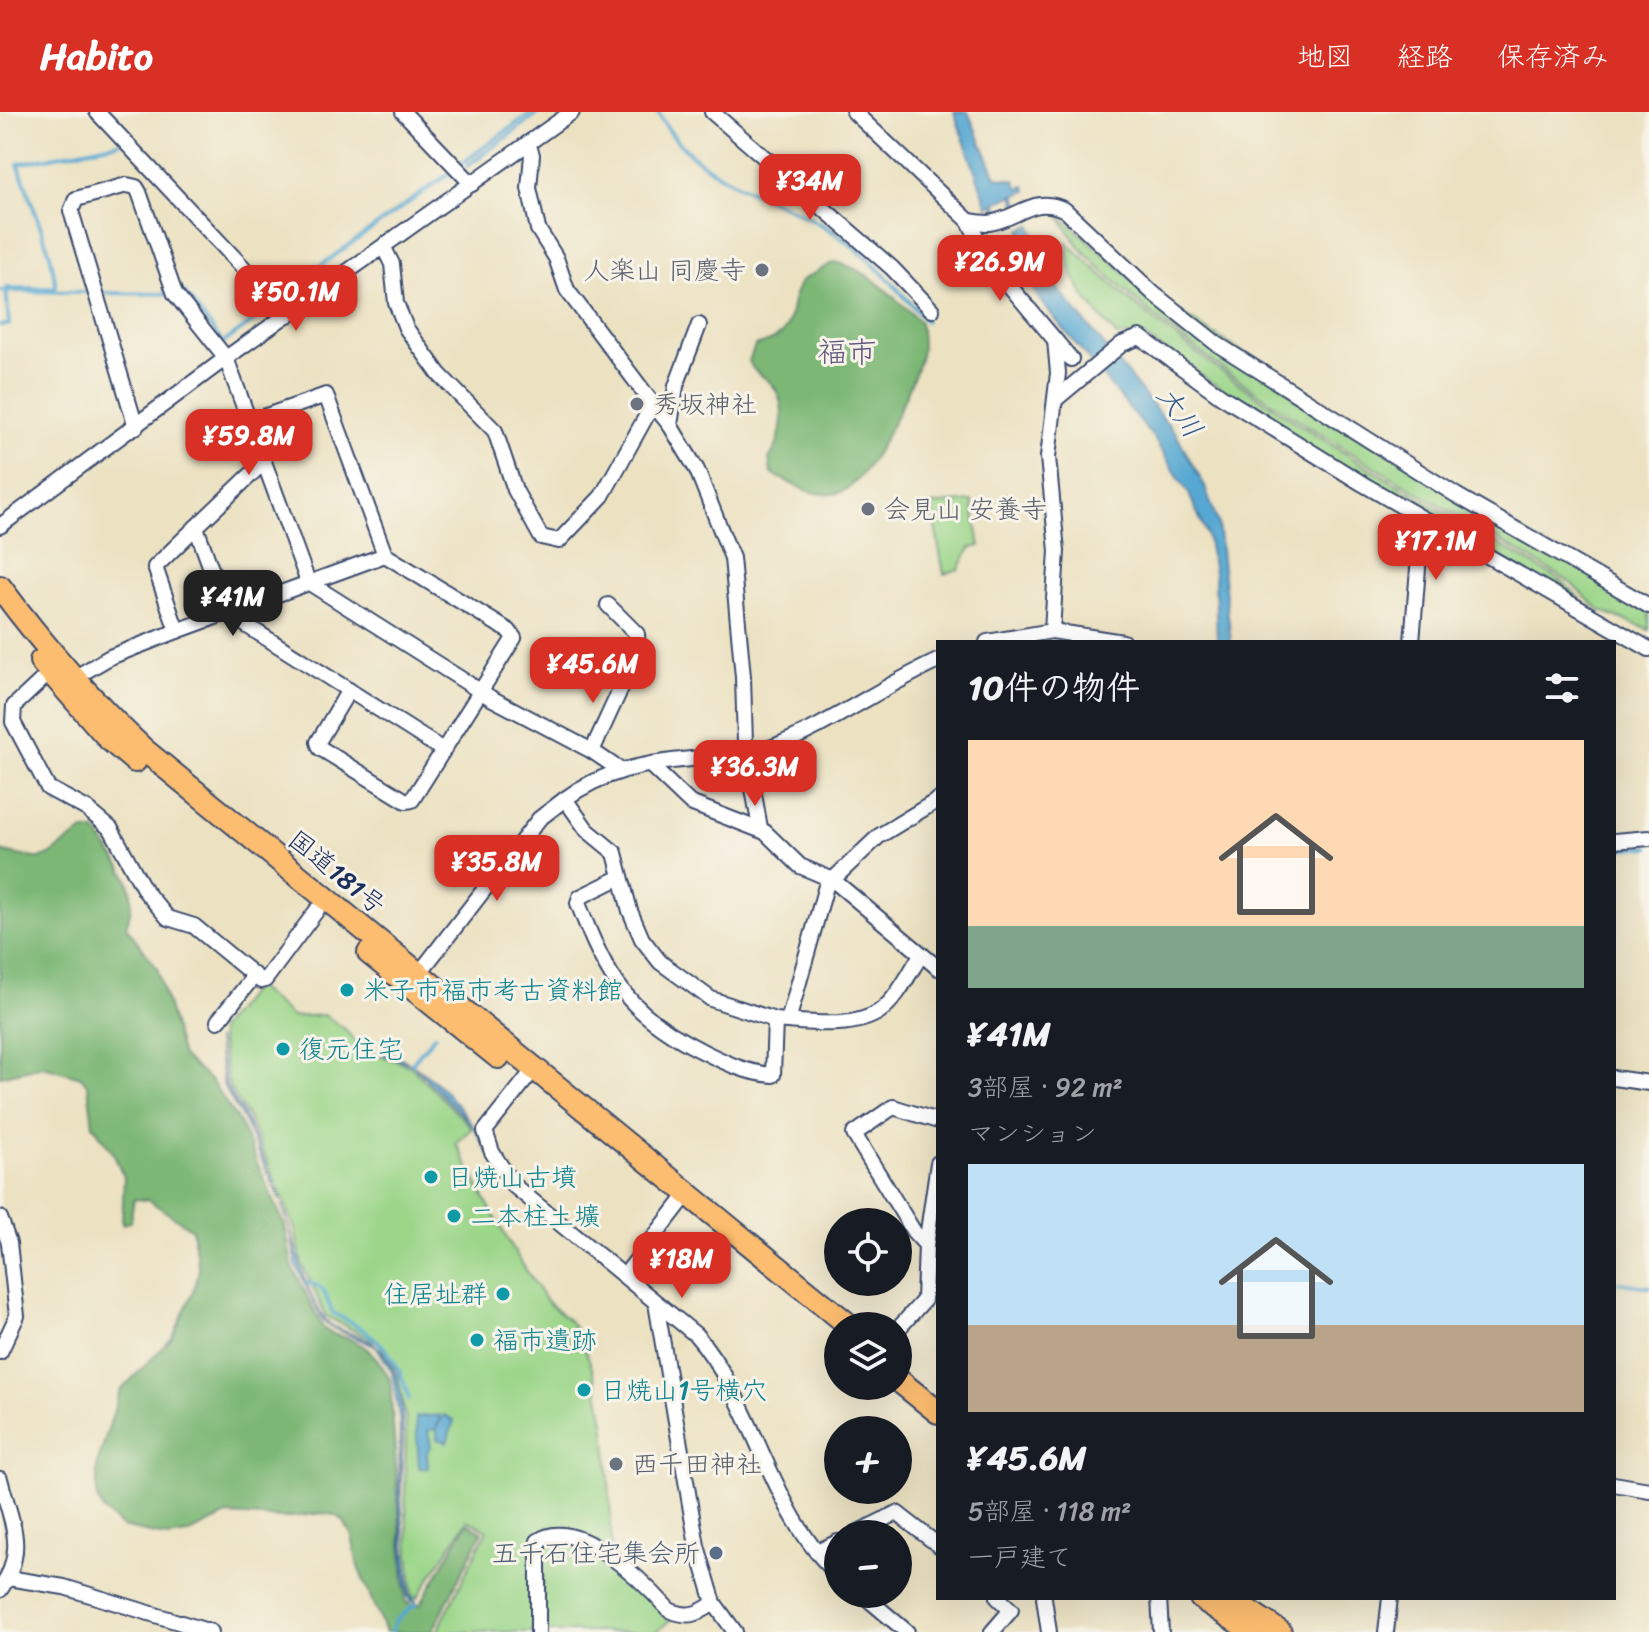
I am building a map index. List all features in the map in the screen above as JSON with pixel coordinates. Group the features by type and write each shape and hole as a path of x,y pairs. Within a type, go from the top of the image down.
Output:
{"highway":[{"name":"国道181号","path":"0,587 109,739 317,910 414,981"},
{"name":"国道181号","path":"0,612 63,676 143,749 414,981 684,1198 832,1312"},
{"name":"国道181号","path":"684,1198 824,1320"},
{"path":"912,1376 936,1395"},
{"path":"912,1391 936,1410"},
{"path":"1205,1600 1280,1632"}],"street":[{"path":"97,112 288,315"},
{"path":"403,112 472,184"},
{"path":"0,526 226,358 572,112"},
{"path":"712,112 892,268 932,310"},
{"path":"854,112 969,221 987,259 1071,359"},
{"path":"528,143 532,155 529,188 538,229 556,258 567,290 670,425 697,470 732,558 743,677 742,714 760,828"},
{"path":"136,427 71,211 76,199 127,185 136,187 175,294 226,358 308,582 482,691 592,751 620,770"},
{"path":"969,221 991,223 1026,207 1049,204 1065,210 1154,294 1217,344 1456,495 1649,606"},
{"path":"384,248 392,264 396,303 406,328 439,374 495,431 515,490 541,537 559,541 602,496 653,404"},
{"path":"670,425 676,386 699,325"},
{"path":"1056,399 1128,340 1142,338 1221,396 1422,519 1649,649"},
{"path":"1052,631 1057,551 1048,457 1056,399 1055,340"},
{"path":"249,422 326,395 385,555 512,634 513,641 412,800 406,801 320,748 318,742 349,690"},
{"path":"177,631 155,567 264,462"},
{"path":"1412,640 1422,519"},
{"path":"196,527 227,613 443,750"},
{"path":"317,910 265,980 254,976 194,926 168,918 145,891 111,829 87,809 48,788 26,750 11,713 37,683 63,676 385,555"},
{"path":"592,751 639,647 637,634 608,605"},
{"path":"999,640 1052,631 1110,640"},
{"path":"414,981 539,819 583,786 620,770 748,755 810,731 936,662"},
{"path":"650,765 690,803 760,828 800,866 833,880 936,966"},
{"path":"565,799 587,830 615,853 642,939 660,962 711,999 781,1020 853,1020 878,1013 892,1000 921,955"},
{"path":"621,877 580,897 578,903 605,965 643,1016 675,1038 728,1064 754,1074 773,1075 781,1020 823,894 833,880 879,836 936,801"},
{"path":"1616,841 1649,838"},
{"path":"218,1021 254,976"},
{"path":"530,1073 485,1131 486,1140 513,1185 696,1335 719,1363 805,1539 824,1559"},
{"path":"1616,1078 1649,1083"},
{"path":"926,1245 914,1232 854,1134 893,1107 936,1120"},
{"path":"912,1313 924,1300 926,1245 936,1177"},
{"path":"625,1275 684,1198"},
{"path":"0,1218 9,1243 17,1306 16,1324 0,1352"},
{"path":"656,1303 697,1546 714,1603 735,1632"},
{"path":"0,1479 18,1540 4,1584 64,1587 211,1632"},
{"path":"1616,1484 1649,1490"},
{"path":"883,1520 897,1513 906,1520"},
{"path":"912,1525 936,1543"},
{"path":"538,1632 538,1541 547,1534 570,1534 589,1541 669,1610 683,1616 697,1615 714,1603"},
{"path":"817,1552 824,1549"},
{"path":"992,1632 1011,1610 1000,1600"},
{"path":"1044,1600 1049,1632"},
{"path":"1159,1600 1161,1632"},
{"path":"1386,1632 1390,1600"},
{"path":"879,1608 907,1632"}],"green space":[{"path":"1060,216 1145,290 1649,612 1649,630 1599,610 1571,583 1345,449 1235,377 1182,339 1132,297 1083,250"},
{"path":"1067,242 1180,341 1241,385 1368,467 1563,582 1591,610 1328,460 1143,336 1117,336 1091,305 1076,280 1067,255"},
{"path":"834,262 870,277 920,322 922,351 888,433 864,472 841,492 822,494 804,490 771,473 769,459 778,441 782,410 776,390 755,371 749,361 755,346 770,341 786,329 802,280"},
{"path":"972,501 980,546 970,548 959,569 944,574 931,505"},
{"path":"84,831 96,831 125,874 131,896 126,926 157,968 182,1056 212,1082 240,1124 285,1226 292,1266 323,1328 368,1350 390,1380 405,1601 410,1605 420,1605 467,1523 482,1532 432,1632 385,1632 358,1567 352,1536 343,1520 334,1515 323,1513 284,1518 227,1515 187,1534 169,1537 122,1527 103,1510 97,1498 97,1465 120,1391 173,1337 199,1270 192,1229 148,1200 134,1199 130,1222 122,1224 124,1177 113,1153 93,1125 88,1086 81,1077 43,1066 0,1076 0,851 40,858 53,853"},
{"path":"255,986 292,1017 324,1015 345,1029 360,1048 410,1066 472,1128 456,1143 466,1163 532,1279 547,1302 574,1327 586,1352 595,1379 606,1438 612,1555 586,1536 567,1528 547,1529 537,1535 533,1632 437,1632 487,1530 467,1520 417,1598 412,1596 405,1496 406,1420 397,1371 378,1343 326,1316 302,1264 295,1228 250,1121 229,1087 219,1030"},
{"path":"547,1538 585,1544 674,1617 656,1632 542,1632 543,1548"}],"water":[{"path":"954,112 968,112 996,177 1015,180 1018,188 1025,186 1027,191 1015,195 1020,205 1016,206 1013,195 995,202 1001,213 996,214 993,203 988,207"},
{"path":"1031,225 1058,289 1176,434 1205,487 1218,523 1231,640 1217,640 1215,578 1207,535 1189,494 1153,437 1041,302 1004,237 1022,234 1021,229"},
{"path":"217,1039 226,1087 247,1122 281,1201 245,1123 224,1087"},
{"path":"385,1051 402,1058 410,1063 384,1055"},
{"path":"414,1066 446,1093 472,1125"},
{"path":"291,1233 311,1294 325,1319 339,1330 366,1339 376,1347 331,1327 322,1319 296,1265"},
{"path":"378,1348 392,1367 400,1396 403,1521 409,1594 417,1603 410,1601 407,1595 399,1498 400,1423 392,1372"},
{"path":"440,1415 436,1429 428,1430 431,1447 427,1452 428,1468 419,1468 416,1417"},
{"path":"444,1415 454,1420 447,1442 437,1439 437,1426"}],"waterway":[{"path":"461,164 532,112"},
{"path":"467,166 540,112"},
{"path":"658,112 674,137 715,172 814,221 850,244 885,275 926,321"},
{"path":"0,325 9,325 6,288 55,288 56,285 50,254 18,164 119,143"},
{"path":"278,296 454,170"},
{"path":"0,291 90,292"},
{"path":"184,292 223,343 270,309"},
{"path":"101,293 170,294"},
{"path":"1616,849 1649,847"},
{"path":"412,1063 435,1035"},
{"path":"362,1045 374,1049"},
{"path":"1616,1282 1649,1287"},
{"path":"308,1283 323,1290 333,1313 383,1346 398,1369 409,1400"},
{"path":"391,1632 395,1621 416,1604"}],"place":[{"name":"人楽山 同慶寺","path":"762,270"},
{"name":"秀坂神社","path":"637,404"},
{"name":"会見山 安養寺","path":"868,509"},
{"name":"米子市福市考古資料館","path":"347,990"},
{"name":"復元住宅","path":"283,1049"},
{"name":"日焼山古墳","path":"431,1177"},
{"name":"二本柱土壙","path":"454,1216"},
{"name":"住居址群","path":"503,1294"},
{"name":"福市遺跡","path":"477,1340"},
{"name":"日焼山1号横穴","path":"584,1390"},
{"name":"西千田神社","path":"616,1464"},
{"name":"五千石住宅集会所","path":"716,1553"}],"district":[{"name":"福市","path":"847,352"}],"water label":[{"name":"大川","path":"1180,412"}]}
